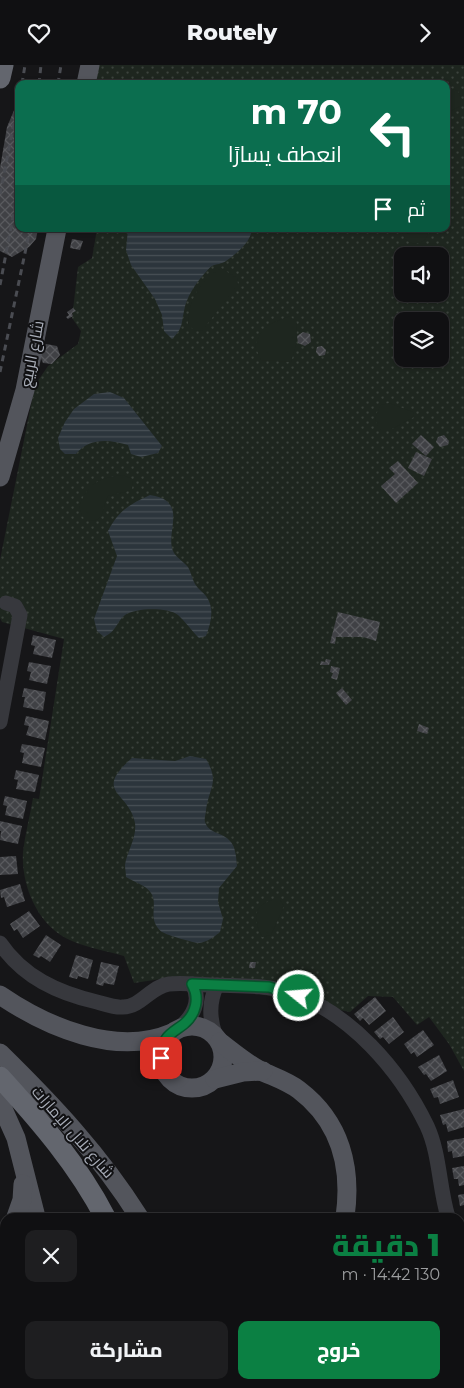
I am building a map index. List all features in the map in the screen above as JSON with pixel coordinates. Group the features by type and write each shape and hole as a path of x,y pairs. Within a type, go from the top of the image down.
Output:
{"highway":[{"path":"0,78 3,65"},
{"path":"0,1077 45,1128 72,1163 103,1213"}],"main road":[{"path":"87,80 90,65"},
{"name":"شارع الربيع","path":"0,477 25,390 56,232"},
{"path":"0,995 20,1009 60,1027 122,1042 140,1049 162,1068 168,1077 186,1087 201,1086 215,1079 244,1072 263,1071"},
{"path":"122,1042 147,1041 189,1025 198,1026 207,1029 245,1061 282,1079 304,1094 327,1118 344,1155 348,1194 346,1213"},
{"path":"162,1068 161,1058 165,1040 176,1030"},
{"path":"215,1079 223,1061 223,1051 217,1038"},
{"name":"شارع تلال الإمارات","path":"0,1053 59,1111 102,1163 136,1213"},
{"path":"0,1102 14,1133 35,1213"},
{"path":"17,1213 23,1192 22,1160"}],"street":[{"path":"0,723 20,615 15,606 6,603"},
{"path":"0,943 20,967 55,989 75,997 116,1007 132,1005 164,985 192,984 269,987 289,992 328,1010 361,1035 406,1089 428,1127 434,1145 447,1213"},
{"path":"176,1030 189,1019 195,1008 196,996 192,984"},
{"path":"217,985 210,1011 217,1038"},
{"path":"195,1008 210,1011"}],"shaded area":[{"path":"95,65 464,65 464,1071 449,1044 429,1017 417,1025 393,997 368,996 350,1012 174,977 134,983 124,956 84,946 60,935 41,916 34,904 25,878 23,852 33,798 39,799 64,639 2,622 0,618 0,560 35,385 48,366 78,344 81,331 72,318 78,267 92,258 96,232 450,232 450,80 93,80"},
{"path":"450,88 458,91 461,98 460,106 451,111 450,111"},
{"path":"128,232 251,232 239,251 224,262 211,267 197,282 185,306 180,329 172,339 164,331 162,315 155,299 131,265 126,250"},
{"path":"402,232 428,232 424,241 420,243 409,242 405,239"},
{"path":"221,268 237,278 238,284 202,331 194,330 188,325 193,299 201,285"},
{"path":"290,316 297,323 296,345 291,362 261,360 255,346 261,333 272,323"},
{"path":"110,392 124,398 162,446 158,453 141,457 131,454 128,445 107,441 94,442 76,454 65,454 60,449 58,438 65,422 74,409 94,394"},
{"path":"389,403 413,412 414,417 390,430 381,430 376,421 376,415 381,405"},
{"path":"123,475 130,478 133,482 132,489 108,496 100,517 93,521 87,521 82,516 79,506 87,492 95,483 101,480"},
{"path":"150,495 162,498 170,504 173,511 171,545 174,553 188,567 195,584 209,601 211,616 206,636 199,638 173,612 152,609 136,611 125,615 112,632 104,637 97,631 94,619 117,556 108,531 116,518 125,509"},
{"path":"190,756 206,759 210,767 213,780 207,802 205,822 209,829 226,837 233,845 237,866 219,888 218,902 223,919 220,932 205,942 199,943 160,931 154,919 153,896 149,890 126,877 125,865 135,834 135,823 132,812 116,792 114,786 115,778 120,770 132,758 175,761"},
{"path":"272,900 280,900 284,906 271,935 262,937 256,920 257,911 260,906"}],"building":[{"path":"15,108 15,232 37,232 36,239 29,247 12,257 0,251 0,168 7,127"},
{"path":"72,239 83,241 80,250 70,248"},
{"path":"73,308 76,311 68,319 66,317 69,315 67,312"},
{"path":"303,332 310,334 311,342 305,346 298,343 297,336"},
{"path":"46,344 57,346 60,355 52,364 43,363 38,352"},
{"path":"322,346 326,350 325,355 319,356 316,352 317,347"},
{"path":"421,435 434,447 426,456 412,444"},
{"path":"444,435 449,441 448,445 440,447 436,442 438,437"},
{"path":"416,452 432,459 424,476 408,468"},
{"path":"398,461 418,483 396,503 381,486 395,474 389,468"},
{"path":"338,612 380,622 376,641 363,637 336,637 335,644 330,643"},
{"path":"33,635 56,640 52,658 33,654 35,646 31,645"},
{"path":"326,659 331,660 329,665 320,665 321,661 325,662"},
{"path":"29,662 51,666 47,684 29,680 31,672 27,671"},
{"path":"331,666 340,668 337,680 331,678 333,673 330,672"},
{"path":"24,688 46,692 43,711 23,707 25,697 22,697"},
{"path":"342,688 352,700 346,705 336,693"},
{"path":"26,716 49,721 45,740 26,735 29,726 24,725"},
{"path":"419,724 429,728 427,734 417,731"},
{"path":"22,744 45,748 41,767 22,763 24,753 20,752"},
{"path":"16,770 39,775 35,792 16,789 18,780 14,779"},
{"path":"5,796 27,801 23,819 5,815 7,806 3,805"},
{"path":"0,821 22,826 18,844 0,840"},
{"path":"16,856 18,874 0,875 0,857"},
{"path":"20,884 25,901 7,907 4,897 1,898 0,890"},
{"path":"29,911 40,926 23,938 17,929 14,931 10,924"},
{"path":"46,935 61,945 50,962 41,956 39,958 33,955"},
{"path":"76,955 93,960 88,979 78,976 77,979 69,977"},
{"path":"101,962 119,966 114,985 104,983 103,986 96,984"},
{"path":"250,962 256,962 255,968 249,968"},
{"path":"375,997 386,1011 369,1025 363,1018 360,1021 354,1014"},
{"path":"393,1017 404,1032 389,1044 383,1037 380,1039 374,1032"},
{"path":"423,1030 434,1045 417,1057 414,1052 411,1054 404,1044"},
{"path":"439,1055 447,1071 431,1081 418,1067"},
{"path":"453,1080 459,1097 440,1104 438,1097 434,1098 430,1089"},
{"path":"464,1109 464,1127 448,1132 446,1124 443,1125 440,1115"},
{"path":"464,1138 464,1156 453,1158 452,1151 448,1152 447,1141"},
{"path":"464,1166 464,1185 459,1186 458,1179 454,1179 452,1168"},
{"path":"464,1194 464,1205 460,1206 458,1195"}],"railway":[{"path":"23,80 25,65"},
{"path":"39,80 41,65"},
{"path":"59,80 61,65"},
{"path":"0,194 15,118"},
{"path":"0,285 15,207"},
{"path":"0,372 29,232"}],"route":[{"path":"161,1058 165,1040 184,1024 192,1014 197,1000 192,984 269,987 299,996"}]}
